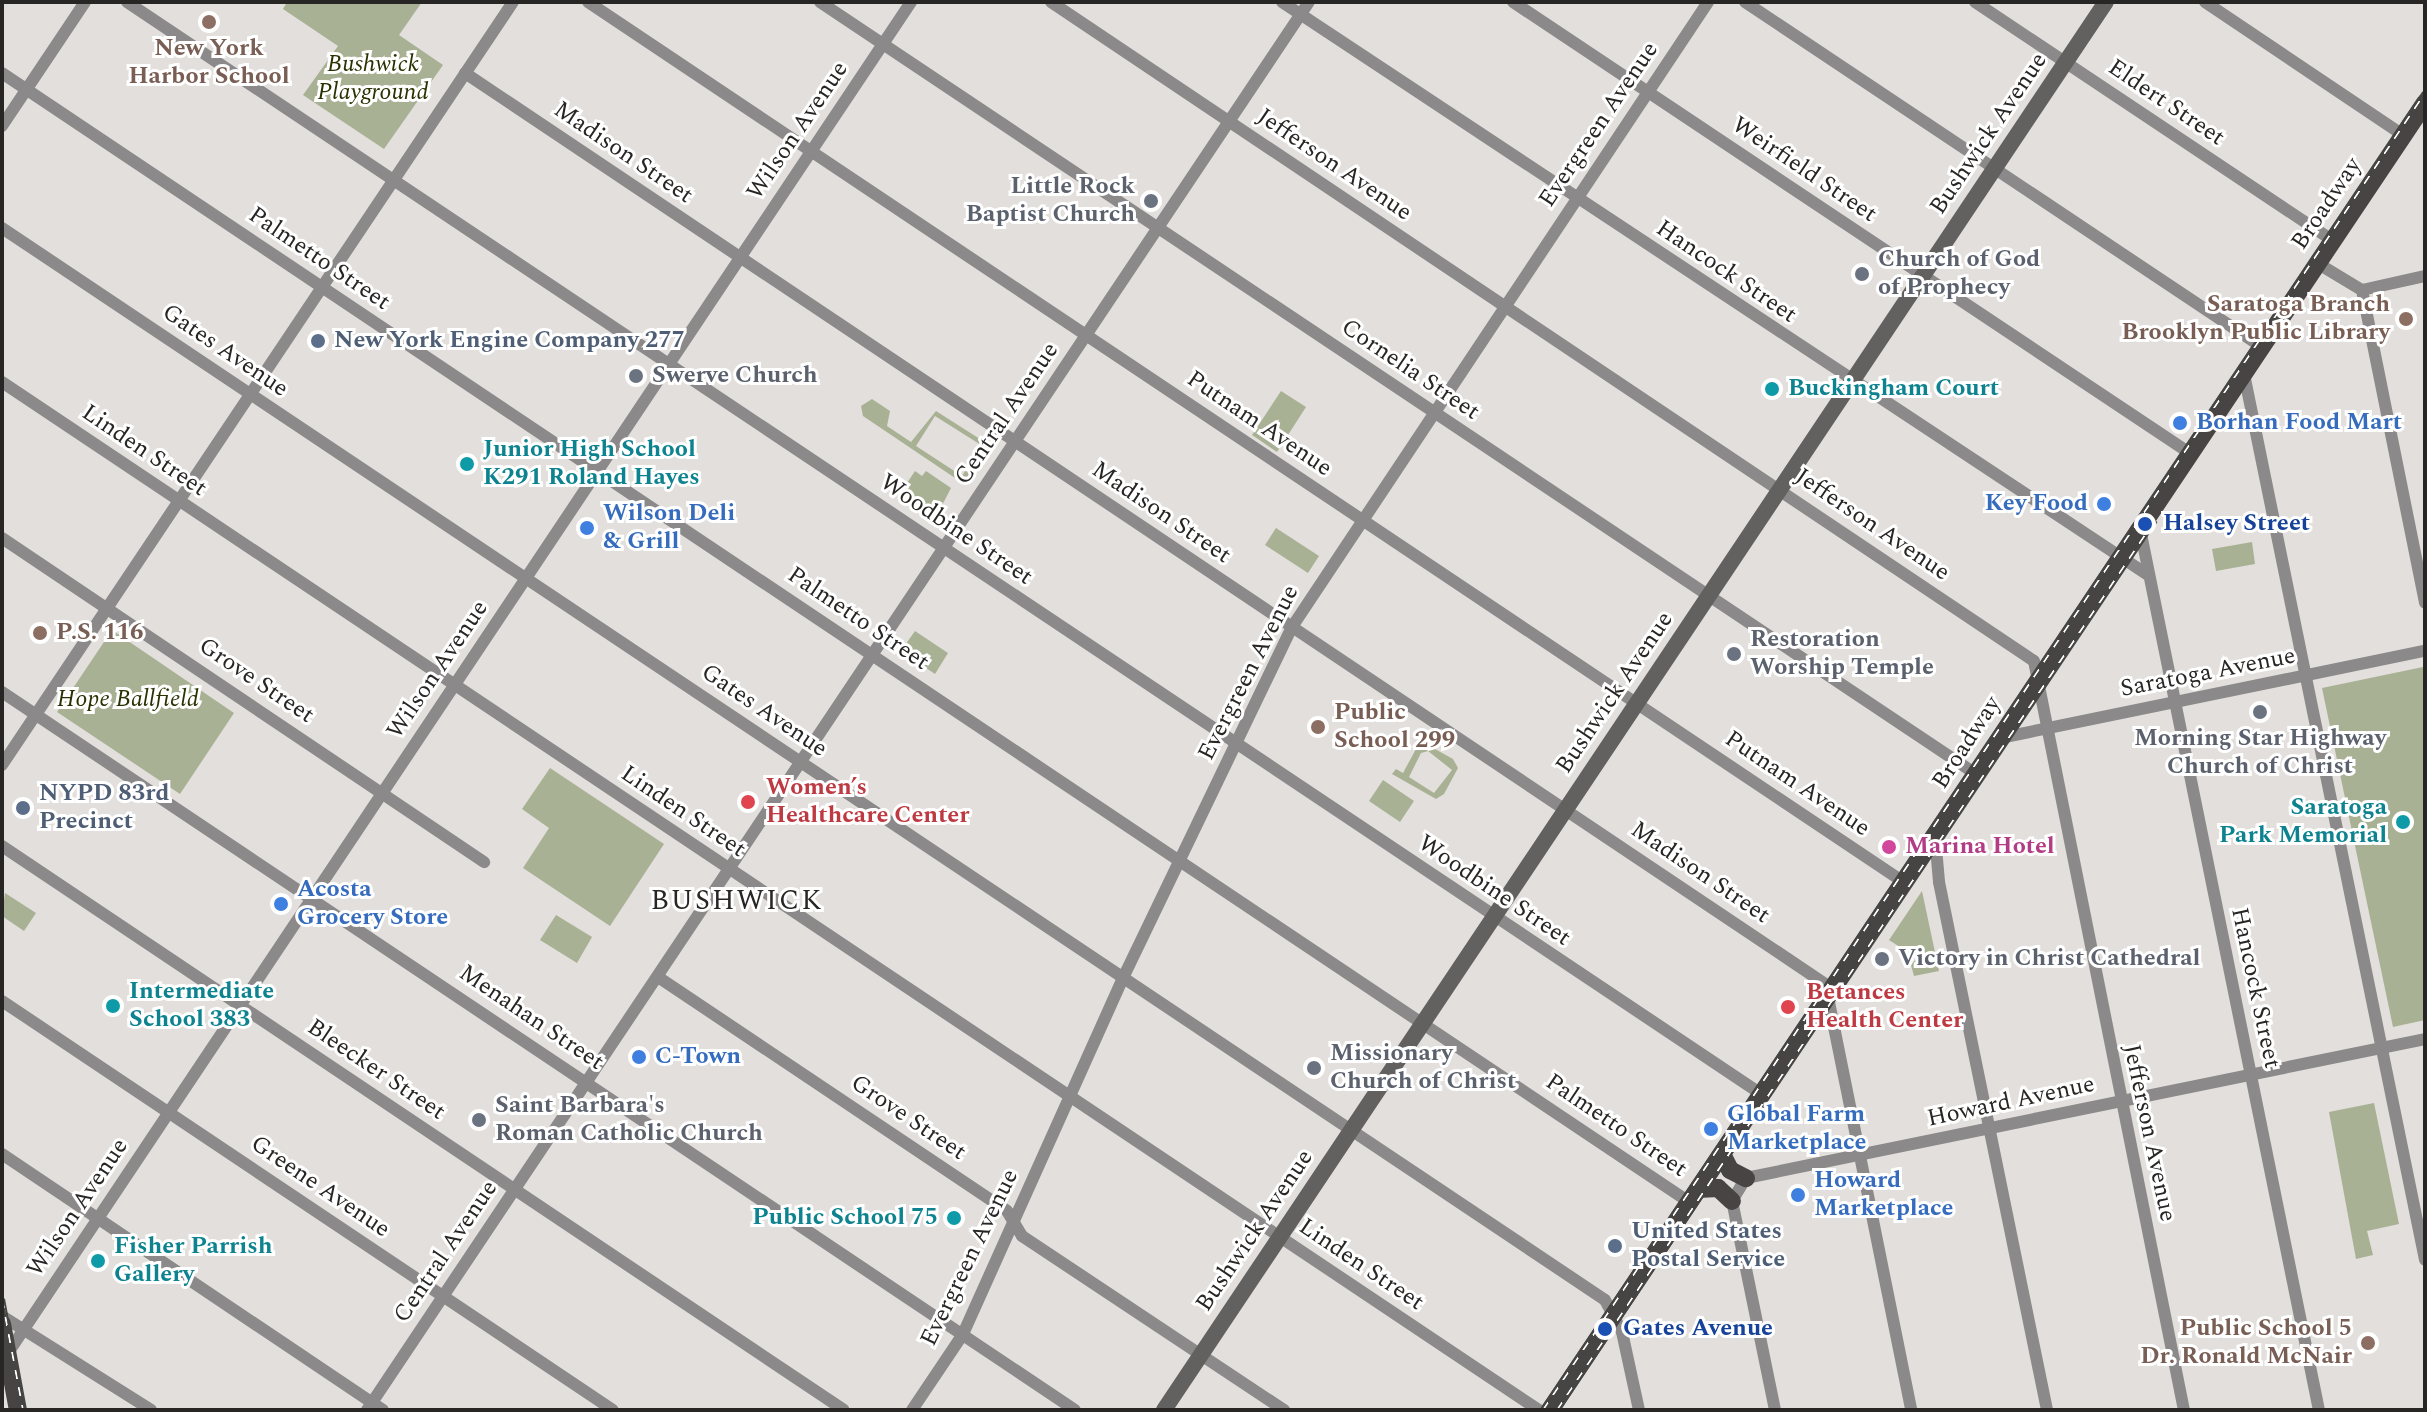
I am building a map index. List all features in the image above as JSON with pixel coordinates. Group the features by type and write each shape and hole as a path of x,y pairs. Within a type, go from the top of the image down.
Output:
{"main road":[{"name":"Bushwick Avenue","path":"1164,1410 2106,2"},
{"name":"Broadway","path":"1550,1410 2425,103"},
{"path":"1722,1154 1730,1170 1746,1178"},
{"path":"1694,1195 1718,1188 1732,1201"},
{"path":"2,1324 5,1358 18,1410"}],"street":[{"path":"2,126 85,2"},
{"name":"Woodbine Street","path":"127,2 1761,1094"},
{"path":"2,765 513,2"},
{"name":"Putnam Avenue","path":"588,2 1905,883"},
{"name":"Cornelia Street","path":"820,2 1976,774"},
{"name":"Wilson Avenue","path":"5,1358 911,2"},
{"name":"Jefferson Avenue","path":"1051,2 2034,661 2045,731 2184,1410"},
{"name":"Hancock Street","path":"1282,2 1851,383 2148,575"},
{"name":"Central Avenue","path":"374,1408 515,1189 1309,2"},
{"name":"Weirfield Street","path":"1513,2 2191,454"},
{"name":"Evergreen Avenue","path":"912,1410 963,1334 1123,978 1292,627 1708,2"},
{"path":"1745,2 2262,347"},
{"name":"Eldert Street","path":"1975,2 2332,240"},
{"path":"2205,2 2403,135"},
{"name":"Palmetto Street","path":"2,73 1423,1024 1694,1195"},
{"name":"Madison Street","path":"465,73 1565,810 1831,993"},
{"name":"Gates Avenue","path":"2,228 1605,1300 1622,1332 1639,1410"},
{"path":"2317,263 2362,290 2425,276"},
{"path":"2362,290 2425,603"},
{"path":"2244,374 2425,1260"},
{"name":"Linden Street","path":"2,382 1539,1410"},
{"name":"Hancock Street","path":"2140,529 2319,1410"},
{"name":"Grove Street","path":"2,538 484,862"},
{"name":"Saratoga Avenue","path":"2000,738 2425,651"},
{"name":"Menahan Street","path":"2,692 1075,1410"},
{"path":"1935,836 1939,882 2047,1410"},
{"name":"Bleecker Street","path":"2,846 844,1410"},
{"path":"1915,866 1939,882"},
{"name":"Grove Street","path":"658,977 1007,1211 1022,1236 1284,1410"},
{"path":"1831,993 1859,1155 1911,1410"},
{"name":"Greene Avenue","path":"2,1001 613,1410"},
{"path":"1811,1022 1837,1040"},
{"name":"Howard Avenue","path":"1746,1178 2425,1039"},
{"path":"2,1154 374,1408"},
{"path":"1746,1178 1732,1201 1775,1410"},
{"path":"2,1316 22,1331 36,1333 151,1410"}],"green space":[{"name":"Bushwick Playground","path":"287,2 422,2 399,35 443,65 384,149 303,95 338,46 283,9"},
{"path":"1281,391 1306,407 1277,452 1252,435"},
{"path":"872,399 890,411 887,426 911,442 936,411 983,441 985,451 966,479 958,480 863,416 861,406","holes":["935,416 981,445 962,476 916,446"]},
{"path":"915,471 922,476 926,471 951,488 935,519 909,496 912,491 905,486"},
{"path":"1276,528 1319,556 1308,573 1265,545"},
{"path":"2252,542 2255,564 2216,571 2212,549"},
{"name":"Hope Ballfield","path":"112,630 234,713 180,794 57,712"},
{"path":"915,631 948,653 935,674 901,651"},
{"path":"2423,667 2425,1020 2393,1027 2322,688"},
{"path":"1426,744 1453,759 1458,768 1444,794 1436,799 1392,774 1396,769 1403,773 1416,749","holes":["1428,751 1452,770 1434,793 1409,777 1421,753"]},
{"path":"550,768 664,844 610,926 523,868 549,828 522,809"},
{"path":"1383,780 1414,801 1400,822 1369,801"},
{"path":"1922,891 1939,971 1914,976 1911,965 1917,958 1889,940"},
{"path":"5,893 36,913 24,931 2,916"},
{"path":"556,915 592,937 577,963 540,940"},
{"path":"2374,1103 2399,1224 2367,1231 2373,1255 2356,1259 2329,1112"}],"railway":[{"path":"1543,1410 2425,93"},
{"path":"1557,1410 2155,520"},
{"path":"2,1299 23,1410"}],"place":[{"name":"New York Harbor School","path":"209,22"},
{"name":"Little Rock Baptist Church","path":"1151,201"},
{"name":"Church of God of Prophecy","path":"1862,274"},
{"name":"Saratoga Branch Brooklyn Public Library","path":"2406,319"},
{"name":"New York Engine Company 277","path":"318,341"},
{"name":"Swerve Church","path":"636,376"},
{"name":"Buckingham Court","path":"1772,389"},
{"name":"Borhan Food Mart","path":"2180,423"},
{"name":"Junior High School K291 Roland Hayes","path":"467,464"},
{"name":"Key Food","path":"2104,504"},
{"name":"Halsey Street","path":"2145,524"},
{"name":"Wilson Deli & Grill","path":"587,528"},
{"name":"P.S. 116","path":"40,633"},
{"name":"Restoration Worship Temple","path":"1734,654"},
{"name":"Morning Star Highway Church of Christ","path":"2260,712"},
{"name":"Public School 299","path":"1318,727"},
{"name":"Women’s Healthcare Center","path":"748,802"},
{"name":"NYPD 83rd Precinct","path":"23,808"},
{"name":"Saratoga Park Memorial","path":"2403,822"},
{"name":"Marina Hotel","path":"1889,847"},
{"name":"Acosta Grocery Store","path":"281,904"},
{"name":"Victory in Christ Cathedral","path":"1882,959"},
{"name":"Intermediate School 383","path":"113,1006"},
{"name":"Betances Health Center","path":"1788,1007"},
{"name":"C-Town","path":"639,1057"},
{"name":"Missionary Church of Christ","path":"1314,1068"},
{"name":"Saint Barbara's Roman Catholic Church","path":"479,1120"},
{"name":"Global Farm Marketplace","path":"1711,1129"},
{"name":"Howard Marketplace","path":"1798,1195"},
{"name":"Public School 75","path":"954,1218"},
{"name":"United States Postal Service","path":"1615,1246"},
{"name":"Fisher Parrish Gallery","path":"98,1261"},
{"name":"Gates Avenue","path":"1605,1329"},
{"name":"Public School 5 Dr. Ronald McNair","path":"2368,1343"}],"district":[{"name":"BUSHWICK","path":"737,901"}]}
